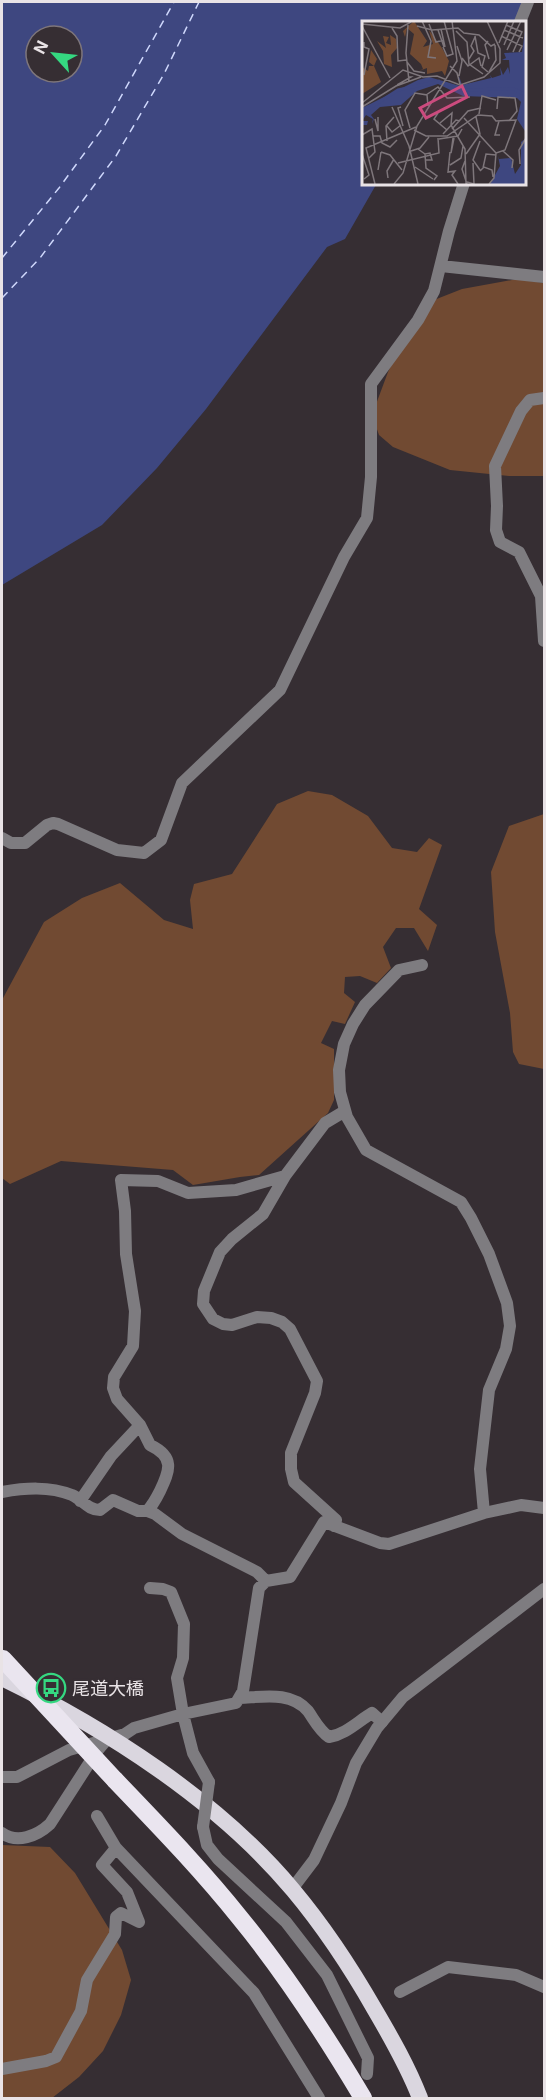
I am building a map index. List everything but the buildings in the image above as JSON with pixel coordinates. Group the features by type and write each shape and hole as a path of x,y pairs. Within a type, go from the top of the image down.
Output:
{"highway":[{"path":"2,1658 177,1845 240,1918 312,2015 363,2098"},
{"path":"2,1678 45,1699 172,1780 251,1846 292,1889 359,1982 406,2063 420,2098"}],"street":[{"path":"520,21 528,2"},
{"path":"2,838 11,843 26,843 52,823 109,847 144,853 161,840 182,783 280,690 344,557 368,518 372,384 418,320 434,291 448,231 464,184"},
{"path":"441,266 544,276"},
{"path":"544,398 530,400 520,411 495,466 496,530 500,542 519,552 541,596 544,641"},
{"path":"422,965 399,970 364,1005 344,1044 339,1070 340,1092 345,1111 366,1150 461,1202 489,1254 507,1303 510,1326 506,1349 489,1390 480,1469 484,1514"},
{"path":"334,1526 336,1520 294,1482 291,1469 291,1454 315,1393 317,1381 290,1329 271,1317 257,1317 232,1325 223,1324 213,1319 203,1305 204,1291 220,1252 263,1214 285,1176 325,1123 345,1111"},
{"path":"147,1511 170,1472 167,1459 161,1450 150,1445 140,1425 117,1398 113,1388 114,1377 134,1346 135,1311 126,1254 125,1212 121,1180 158,1181 188,1194 236,1190 285,1176"},
{"path":"80,1501 111,1456 140,1425"},
{"path":"2,1492 19,1489 54,1489 80,1501 92,1510 100,1510 113,1500 138,1511 147,1511 155,1514 182,1534 256,1572 266,1581"},
{"path":"2,1777 17,1777 69,1750 183,1714 236,1703 243,1691 259,1588 266,1581 290,1577 324,1522 388,1544 521,1505 544,1508"},
{"path":"150,1588 171,1592 184,1624 183,1658 177,1678 193,1753 209,1782 203,1827 207,1845 218,1859 286,1922 327,1975 368,2058 367,2074"},
{"path":"292,1889 314,1860 341,1803 356,1763 382,1722 403,1696 544,1589"},
{"path":"240,1698 276,1696 294,1700 329,1737 342,1735 372,1713 382,1722"},
{"path":"2,1833 9,1838 24,1838 41,1832 50,1824 97,1751 108,1738"},
{"path":"97,1816 116,1848 254,1993 319,2098"},
{"path":"2,2069 56,2057 81,2011 87,1980 115,1934 116,1917 121,1913 138,1922 127,1892 102,1865 116,1848"},
{"path":"400,1992 448,1967 516,1975 544,1987"}],"shaded area":[{"path":"517,279 544,283 544,476 509,476 450,470 393,447 379,435 372,415 388,372 417,312 434,300 462,289"},
{"path":"308,791 332,795 368,816 392,848 417,852 429,838 442,845 419,909 437,925 428,951 414,928 396,928 383,947 391,968 377,983 360,976 345,977 344,993 355,1002 345,1024 332,1021 321,1043 334,1049 334,1100 328,1113 259,1175 193,1185 173,1170 61,1161 10,1184 2,1178 2,1000 44,922 82,898 120,883 164,920 193,929 190,900 194,884 232,874 277,804"},
{"path":"544,814 544,1069 519,1064 513,1052 510,1013 495,932 491,872 509,826"},
{"path":"2,1845 50,1847 75,1873 122,1950 131,1980 121,2015 103,2051 79,2077 52,2098 2,2098"}],"water":[{"path":"2,2 523,2 516,21 362,21 362,184 376,184 345,239 327,247 206,409 157,468 102,525 2,585"}],"ferry route":[{"path":"2,258 59,188 105,125 174,2"},
{"path":"2,298 40,258 116,156 164,74 199,2"}],"place":[{"name":"尾道大橋","path":"51,1688"}]}
